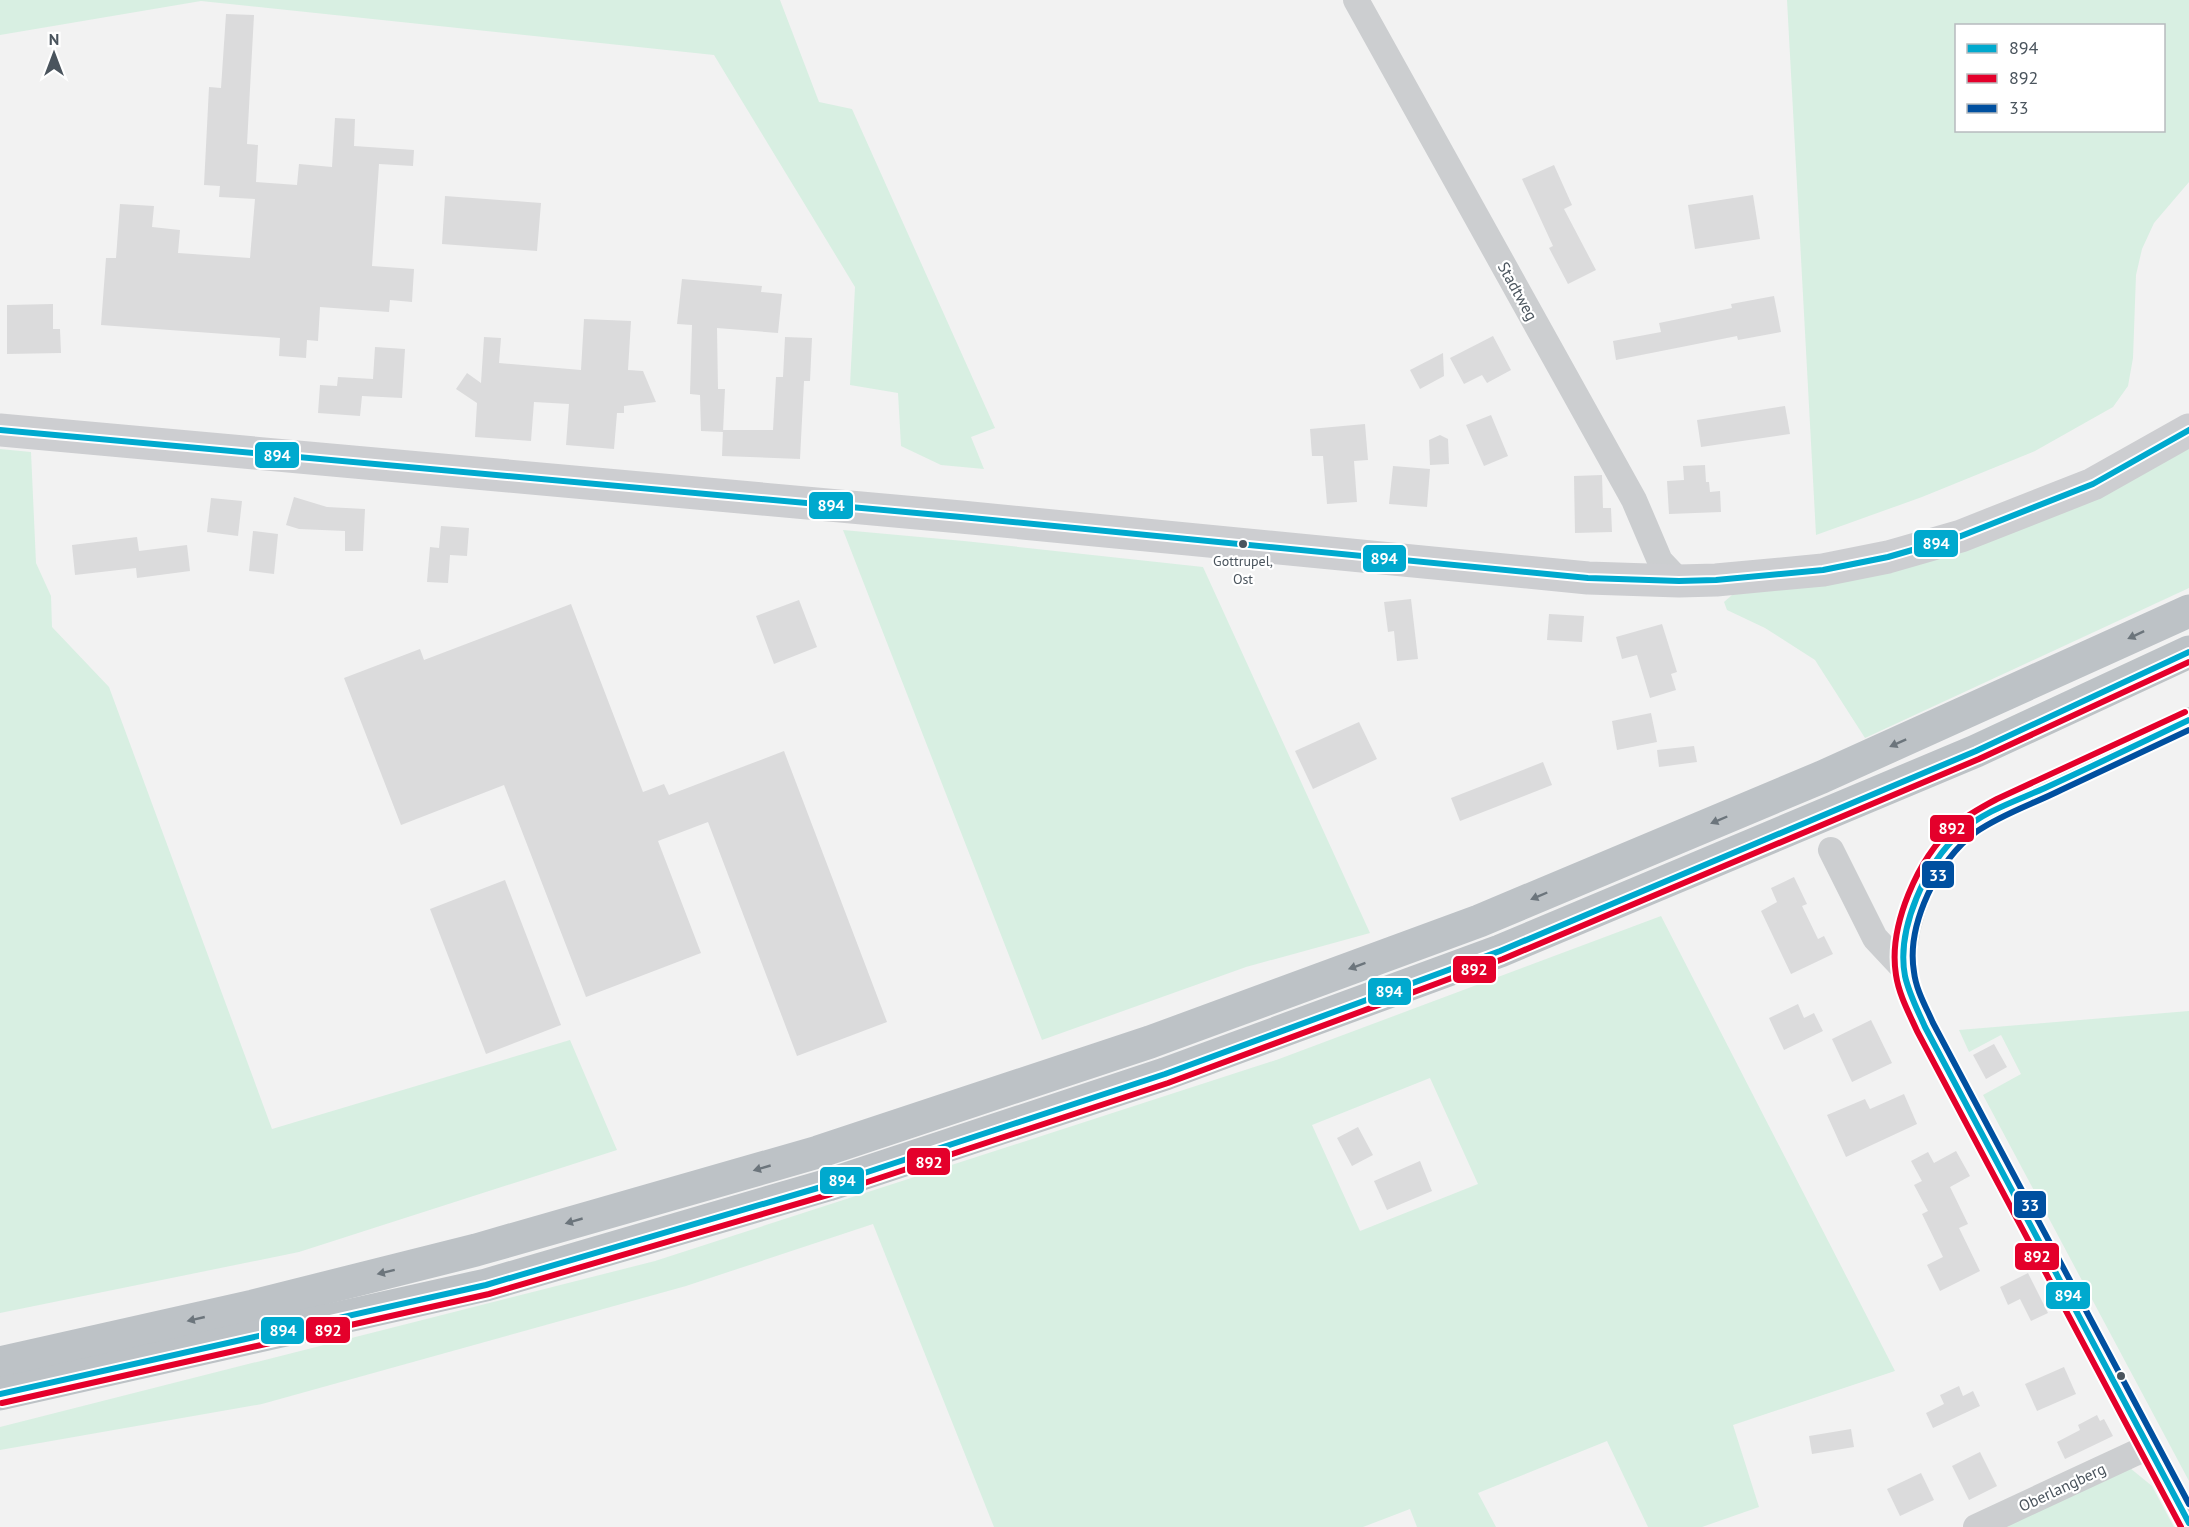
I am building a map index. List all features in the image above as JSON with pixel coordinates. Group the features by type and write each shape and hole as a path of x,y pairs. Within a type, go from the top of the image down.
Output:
{"highway":[{"path":"0,1363 253,1306 476,1250 818,1152 1150,1042 1479,921 1822,777 2189,611"},
{"path":"0,1394 486,1285 828,1185 1165,1074 1500,951 1976,751 2189,652"}],"street":[{"name":"Stadtweg","path":"1356,0 1634,500 1660,561 1679,581"},
{"path":"0,430 949,516 1588,578 1679,581 1716,580 1823,570 1887,557 1961,536 2093,484 2189,430"},
{"path":"2189,720 1993,812 1960,832 1939,857 1917,894 1907,929 1904,969 1925,1027 2189,1523"},
{"path":"1831,850 1875,938 1904,969"},
{"name":"Oberlangberg","path":"1976,1527 2148,1447"}],"green space":[{"path":"0,0 780,0 819,102 852,109 995,428 971,437 984,469 941,465 901,446 898,393 850,385 855,287 714,55 201,1 0,35"},
{"path":"1787,0 2189,0 2189,182 2154,223 2142,249 2136,275 2133,358 2128,386 2113,407 2035,451 1922,497 1816,535"},
{"path":"2189,448 2189,588 1865,738 1815,660 1765,628 1727,610 1724,602 1732,595"},
{"path":"0,449 31,452 36,563 51,596 52,627 109,687 272,1129 570,1040 617,1150 299,1252 0,1313"},
{"path":"843,530 1203,567 1370,933 1246,967 1042,1040"},
{"path":"1661,916 1895,1371 1733,1425 1759,1507 1702,1527 1648,1527 1607,1441 1478,1493 1496,1527 1417,1527 1410,1509 1363,1527 994,1527 873,1224 686,1286 262,1404 0,1450 0,1427 655,1261 1279,1059","holes":["1430,1078 1478,1184 1360,1231 1312,1125"]},
{"path":"2189,1011 2189,1481 1983,1095 2021,1074 2001,1035 1969,1052 1959,1030"},
{"path":"2130,1468 2152,1486 2174,1527 2002,1527"}],"building":[{"path":"226,14 254,15 247,144 258,145 256,182 297,185 299,164 332,167 335,118 355,119 354,146 414,150 413,166 379,164 372,266 414,269 412,302 390,300 389,312 320,307 318,341 307,340 306,358 279,356 280,338 101,325 106,258 116,258 120,204 154,206 152,227 180,230 178,253 250,258 255,199 219,197 220,186 204,185 209,87 221,88"},
{"path":"1554,165 1572,205 1564,209 1596,270 1568,284 1549,248 1553,246 1522,179"},
{"path":"1753,195 1760,239 1695,249 1688,205"},
{"path":"445,196 541,203 537,251 442,244"},
{"path":"682,279 762,286 761,292 782,294 778,333 717,328 718,389 725,389 723,432 701,431 700,395 690,394 692,325 677,324"},
{"path":"1774,296 1781,332 1738,340 1737,336 1616,360 1613,341 1661,332 1659,323 1732,308 1731,304"},
{"path":"53,304 53,329 60,329 61,353 7,354 7,305"},
{"path":"584,319 631,321 628,370 643,371 656,402 624,406 624,413 617,413 614,449 566,445 569,404 534,402 531,441 475,437 477,403 456,389 467,373 481,383 484,337 501,338 499,363 581,370"},
{"path":"1493,336 1511,370 1487,383 1482,375 1464,384 1450,358"},
{"path":"785,337 812,338 810,381 804,381 800,459 722,456 723,430 773,430 776,377 783,377"},
{"path":"375,347 405,349 402,398 362,396 360,416 318,413 320,385 337,386 338,377 373,379"},
{"path":"1443,353 1444,376 1420,389 1410,370"},
{"path":"1785,406 1790,434 1701,447 1697,420"},
{"path":"1491,415 1508,456 1484,466 1466,425"},
{"path":"1365,424 1368,460 1354,461 1357,502 1327,504 1323,456 1312,456 1310,429"},
{"path":"1440,435 1448,439 1449,464 1430,465 1429,440"},
{"path":"1705,465 1706,482 1709,482 1710,492 1720,491 1721,512 1669,514 1667,481 1684,480 1683,466"},
{"path":"1393,466 1430,469 1427,507 1389,504"},
{"path":"1602,475 1603,508 1611,508 1612,532 1575,533 1574,476"},
{"path":"294,497 327,507 365,509 363,551 345,551 345,531 299,529 286,525"},
{"path":"211,498 242,501 238,536 207,532"},
{"path":"441,526 469,528 467,556 450,555 448,583 427,582 430,547 439,548"},
{"path":"253,531 278,534 274,574 249,571"},
{"path":"137,537 139,551 187,545 190,571 137,578 136,568 75,575 72,545"},
{"path":"1411,599 1418,659 1397,661 1394,631 1388,632 1384,602"},
{"path":"799,600 817,647 774,664 756,616"},
{"path":"571,604 643,792 664,784 669,795 784,751 887,1022 797,1056 708,822 658,841 701,953 586,997 504,785 401,825 344,678 420,649 424,660"},
{"path":"1549,614 1584,616 1582,642 1547,640"},
{"path":"1662,624 1677,672 1671,674 1676,690 1650,698 1637,655 1622,659 1616,637"},
{"path":"1651,713 1657,742 1617,750 1612,721"},
{"path":"1359,722 1377,759 1313,789 1295,751"},
{"path":"1694,746 1697,762 1659,767 1657,750"},
{"path":"1543,762 1552,785 1460,821 1451,798"},
{"path":"1794,877 1807,904 1802,906 1818,939 1824,936 1833,954 1791,974 1761,911 1777,902 1771,888"},
{"path":"505,880 561,1025 486,1054 430,909"},
{"path":"1798,1004 1804,1018 1814,1013 1823,1031 1784,1050 1769,1018"},
{"path":"1871,1020 1892,1063 1852,1082 1832,1039"},
{"path":"1994,1044 2007,1067 1986,1079 1973,1055"},
{"path":"1904,1094 1917,1124 1846,1157 1827,1115 1865,1099 1870,1109"},
{"path":"1358,1127 1373,1155 1352,1166 1337,1138"},
{"path":"1956,1151 1970,1176 1950,1187 1968,1224 1959,1228 1980,1271 1940,1291 1927,1265 1943,1257 1922,1214 1928,1211 1914,1185 1922,1181 1911,1161 1928,1152 1934,1163"},
{"path":"1420,1161 1432,1191 1387,1210 1374,1181"},
{"path":"2028,1273 2048,1313 2031,1321 2020,1299 2008,1305 2000,1287"},
{"path":"2064,1367 2076,1394 2037,1411 2025,1384"},
{"path":"1959,1386 1963,1396 1973,1391 1980,1406 1933,1428 1926,1413 1944,1404 1940,1395"},
{"path":"2097,1415 2100,1421 2104,1419 2113,1436 2065,1459 2057,1442 2080,1430 2078,1425"},
{"path":"1851,1429 1854,1447 1812,1454 1809,1436"},
{"path":"1980,1452 1997,1486 1969,1500 1952,1466"},
{"path":"1921,1473 1934,1500 1900,1516 1887,1489"}],"transit line":[{"name":"894","path":"0,430 961,517 1588,578 1679,581 1716,580 1823,570 1888,557 1961,536 2093,484 2189,430"},
{"name":"894","path":"0,1394 486,1285 828,1185 1165,1074 1500,951 1976,751 2189,652"},
{"name":"892","path":"2,1403 489,1294 831,1194 1168,1083 1503,959 1979,759 2189,662"},
{"name":"892","path":"2181,1527 1917,1031 1899,990 1895,956 1901,915 1908,894 1929,856 1954,826 1997,799 2185,712"},
{"name":"894","path":"2189,720 2001,807 1980,818 1961,832 1936,861 1916,898 1905,938 1903,958 1907,983 1925,1027 2189,1523"},
{"name":"33","path":"2189,730 2007,814 1976,832 1949,859 1928,894 1920,914 1913,954 1917,985 1933,1023 2189,1504"}],"place":[{"name":"Gottrupel, Ost","path":"1243,544"}]}
